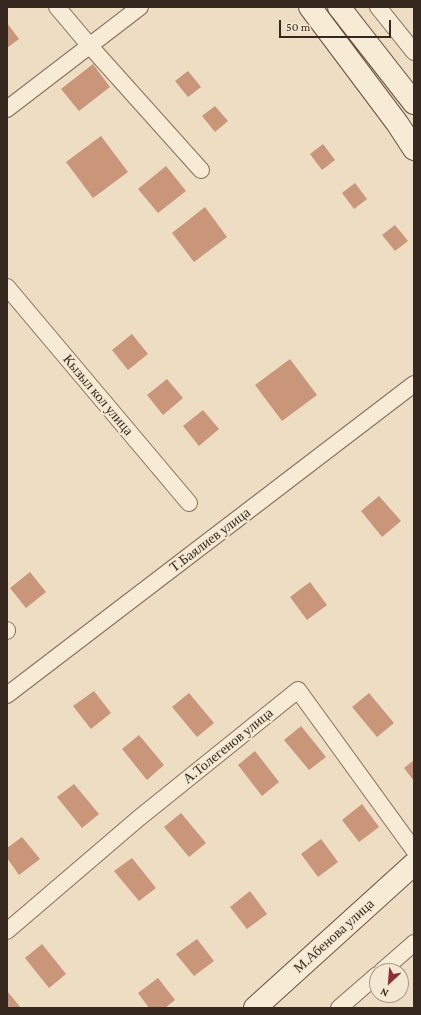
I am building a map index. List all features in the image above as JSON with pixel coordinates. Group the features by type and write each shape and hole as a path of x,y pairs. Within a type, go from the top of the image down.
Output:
{"main road":[{"path":"310,7 397,123 414,149"},
{"path":"339,7 414,102"},
{"name":"М.Абенова улица","path":"255,1008 414,864"}],"street":[{"path":"57,7 201,170"},
{"path":"7,109 140,7"},
{"path":"378,7 414,52"},
{"name":"Кызыл кол улица","path":"7,287 189,503"},
{"name":"Т.Баялиев улица","path":"7,695 414,384"},
{"name":"А.Толегенов улица","path":"7,931 139,818 298,690 414,850"},
{"path":"391,963 414,943"},
{"path":"339,1008 369,982"}],"building":[{"path":"7,23 19,39 7,48"},
{"path":"93,64 110,87 79,111 61,89"},
{"path":"188,71 201,87 188,97 175,81"},
{"path":"215,106 228,121 215,132 202,116"},
{"path":"101,136 128,172 93,198 66,162"},
{"path":"323,144 335,160 322,170 310,154"},
{"path":"166,166 186,191 158,213 138,189"},
{"path":"355,183 367,199 354,209 342,193"},
{"path":"205,207 227,237 194,262 172,233"},
{"path":"395,225 408,241 395,251 382,235"},
{"path":"132,334 148,354 128,370 112,350"},
{"path":"290,359 317,395 282,421 255,385"},
{"path":"167,379 183,398 163,415 147,395"},
{"path":"203,410 219,429 199,446 183,426"},
{"path":"379,496 401,521 382,537 361,511"},
{"path":"30,572 46,592 26,608 10,588"},
{"path":"310,582 327,605 307,620 290,597"},
{"path":"94,691 111,713 91,729 73,706"},
{"path":"189,693 214,723 197,737 172,707"},
{"path":"369,693 394,723 377,737 352,707"},
{"path":"301,726 326,757 309,770 284,740"},
{"path":"139,735 164,765 147,780 122,749"},
{"path":"255,751 279,782 262,796 238,765"},
{"path":"414,760 414,781 404,768"},
{"path":"74,784 99,814 82,828 57,797"},
{"path":"362,804 379,827 359,842 342,820"},
{"path":"181,813 206,843 189,857 164,827"},
{"path":"22,837 40,859 19,875 7,858 7,848"},
{"path":"321,839 338,862 318,877 301,854"},
{"path":"132,858 156,888 139,901 114,871"},
{"path":"250,891 267,914 247,929 230,907"},
{"path":"197,939 214,961 194,976 176,954"},
{"path":"42,944 66,974 49,988 25,958"},
{"path":"158,978 175,1000 165,1008 149,1008 138,993"},
{"path":"7,991 21,1008 7,1008"}]}
